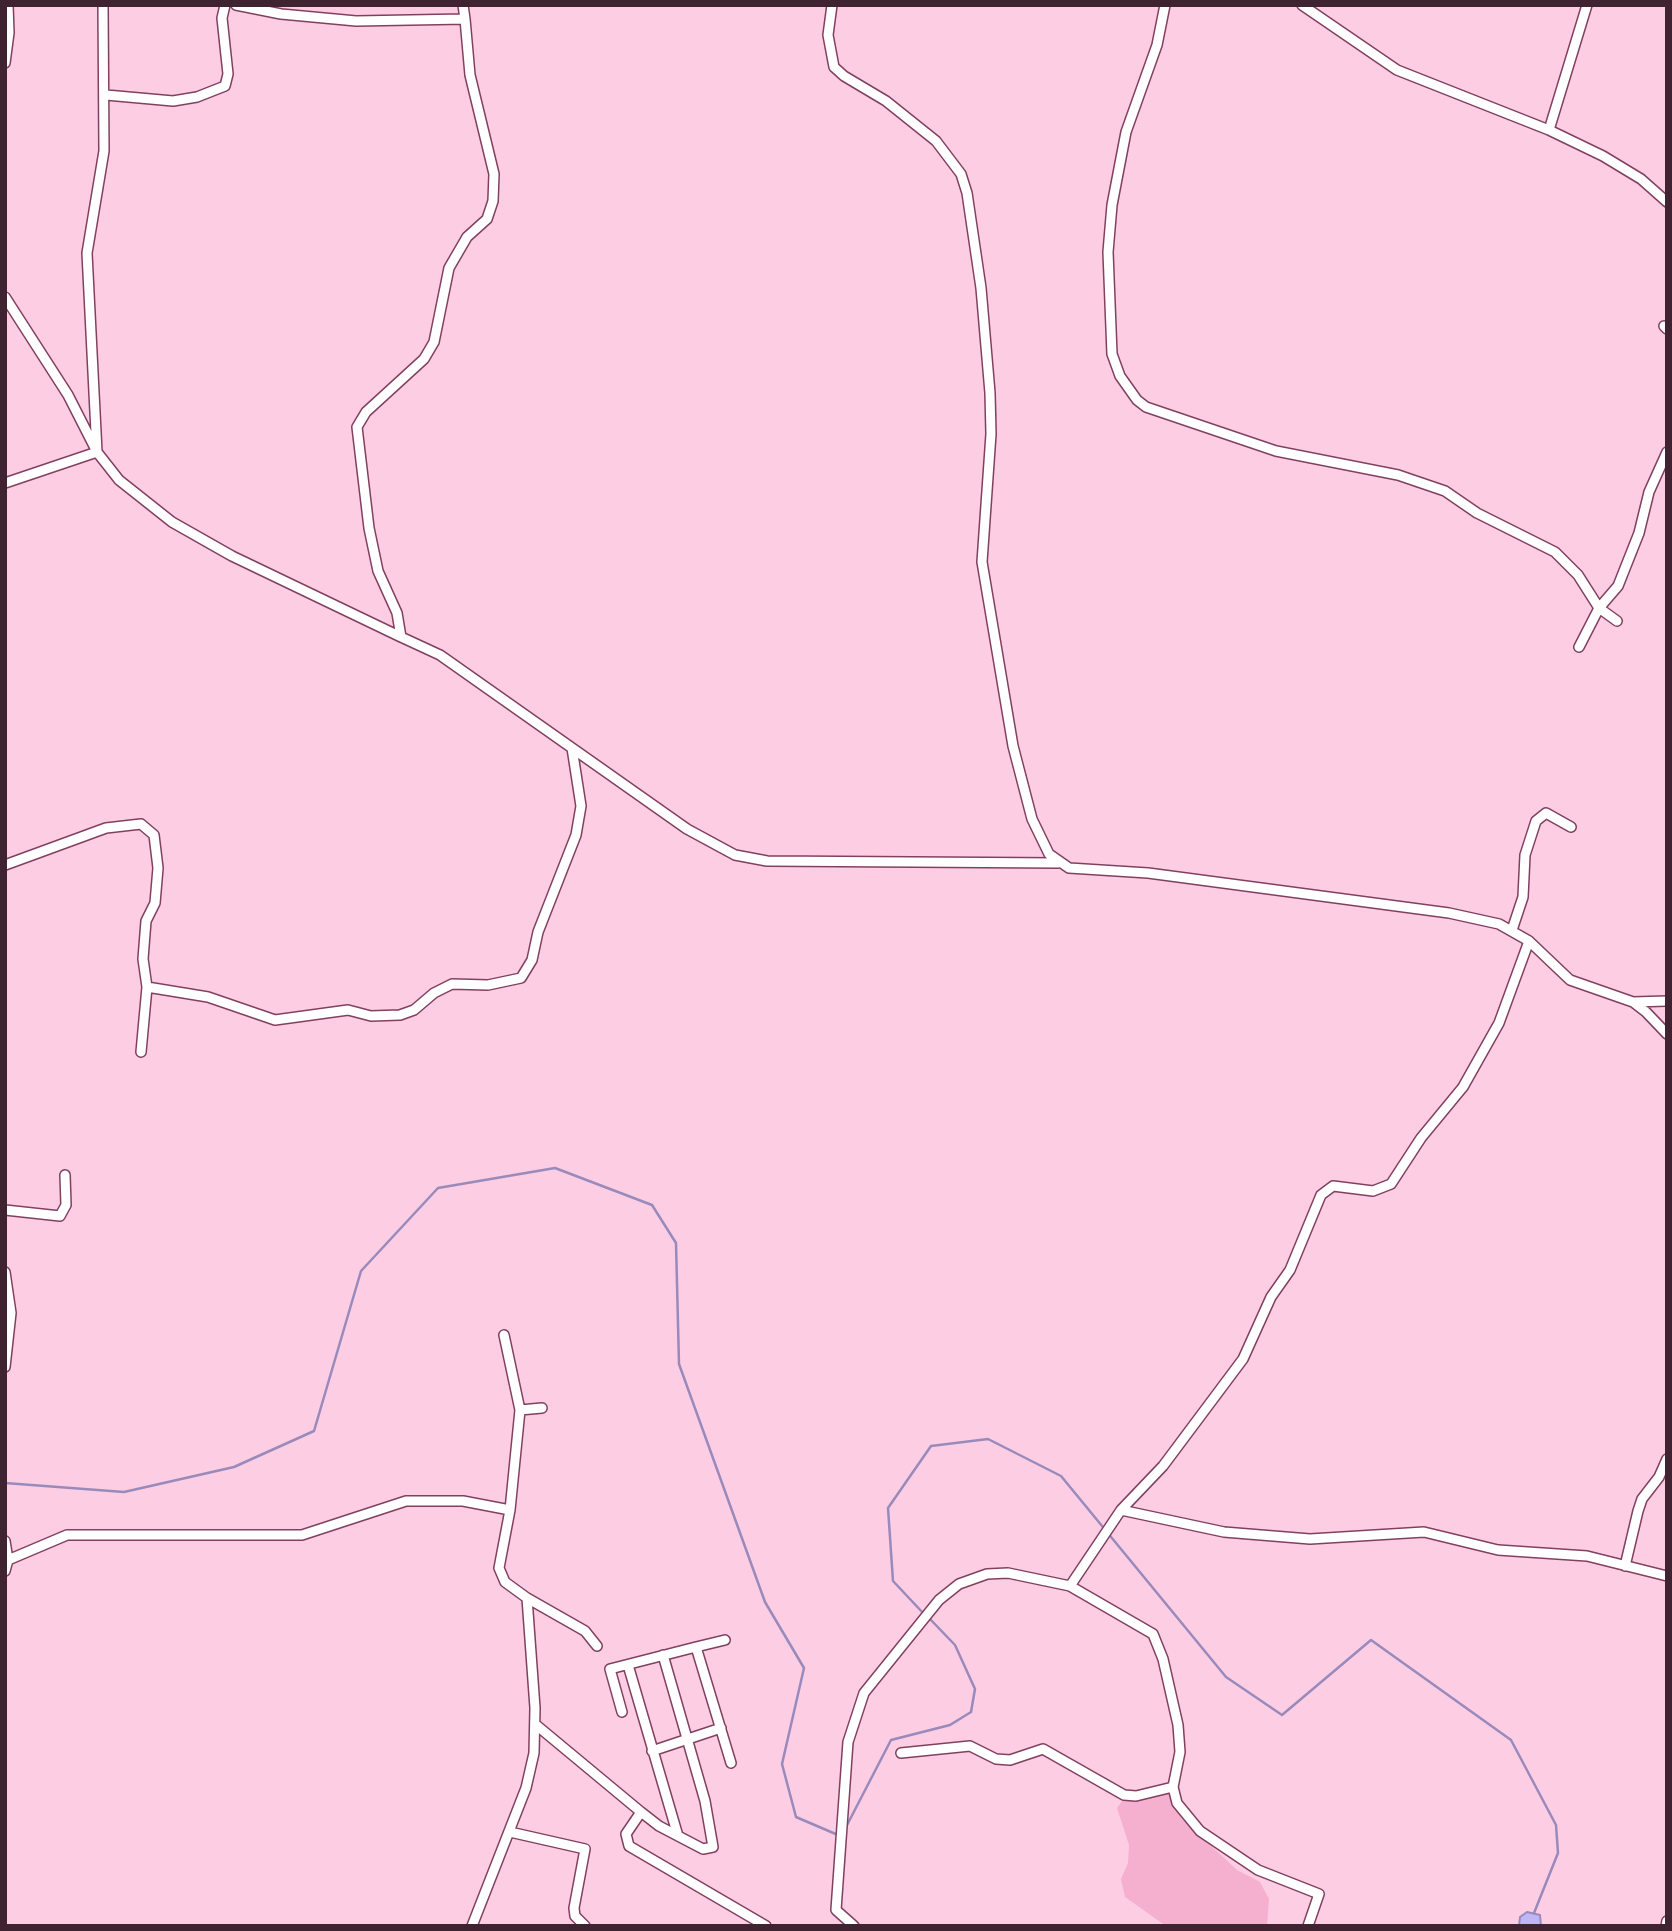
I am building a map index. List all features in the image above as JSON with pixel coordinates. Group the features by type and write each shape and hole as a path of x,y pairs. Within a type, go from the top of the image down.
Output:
{"street":[{"path":"5,63 9,33 8,5"},
{"path":"97,452 86,253 104,151 106,95 103,5"},
{"path":"106,95 173,101 197,97 225,86 228,74 222,18 225,5"},
{"path":"236,5 281,14 356,21 464,19"},
{"path":"401,637 397,613 378,571 369,528 357,427 366,412 424,359 435,342 449,268 467,237 487,219 493,201 494,174 470,75 463,5"},
{"path":"832,5 828,35 834,66 844,76 886,100 936,141 961,174 967,192 981,288 990,393 991,434 982,535 987,600 1013,747 1025,796 1040,837 1058,863"},
{"path":"1165,5 1157,45 1126,132 1108,243 1107,282 1112,354 1120,376 1137,400 1146,407 1276,451 1398,475 1445,491 1477,513 1555,552 1578,575 1599,608 1617,621"},
{"path":"1303,5 1397,69 1549,130 1641,179 1667,202"},
{"path":"1549,130 1587,5"},
{"path":"5,297 68,395 97,452 119,480 172,522 232,556 440,655 687,829 735,855 767,861 1058,863 1069,867 1148,873 1449,913 1499,924 1512,930 1570,980 1633,1002 1667,1034"},
{"path":"5,483 97,452"},
{"path":"1579,647 1599,608 1618,586 1637,542 1649,492 1667,452"},
{"path":"147,987 208,998 275,1020 348,1010 371,1016 400,1016 414,1010 434,993 452,984 488,985 521,978 532,960 538,932 576,835 581,806 572,748"},
{"path":"1512,930 1521,906 1525,855 1536,821 1546,813 1571,827"},
{"path":"5,864 115,826 141,824 154,835 158,868 155,903 146,921 144,959 147,987 141,1052"},
{"path":"1070,1586 1121,1510 1163,1466 1243,1359 1271,1297 1290,1270 1321,1195 1334,1186 1343,1185 1373,1191 1386,1188 1399,1176 1421,1138 1463,1087 1499,1023 1529,942"},
{"path":"1633,1002 1667,1000"},
{"path":"5,1210 60,1216 66,1205 65,1175"},
{"path":"5,1272 11,1313 5,1367"},
{"path":"504,1335 520,1410 510,1510 500,1575 527,1598 585,1631 597,1646"},
{"path":"520,1410 542,1408"},
{"path":"1625,1566 1637,1511 1667,1459"},
{"path":"8,1560 67,1535 302,1535 407,1501 463,1502 510,1510"},
{"path":"1121,1510 1224,1532 1297,1538 1424,1532 1498,1550 1587,1556 1667,1576"},
{"path":"5,1541 8,1560 5,1571"},
{"path":"854,1926 836,1910 848,1742 864,1693 939,1600 959,1584 987,1574 1008,1573 1070,1586 1153,1634 1163,1659 1178,1725 1180,1752 1173,1787 1181,1809 1200,1830 1258,1870 1319,1894 1308,1926"},
{"path":"472,1926 526,1788 534,1753 535,1724 527,1598"},
{"path":"622,1712 610,1669 725,1640"},
{"path":"696,1647 731,1763"},
{"path":"535,1724 641,1812 703,1849 713,1847 707,1810 663,1655"},
{"path":"628,1665 678,1836"},
{"path":"652,1751 721,1728"},
{"path":"901,1753 970,1746 996,1759 1010,1760 1043,1749 1124,1795 1136,1796 1173,1787"},
{"path":"641,1812 626,1834 629,1846 766,1926"},
{"path":"510,1832 585,1849 574,1913 585,1926"}],"shaded area":[{"path":"1169,1792 1181,1818 1237,1870 1260,1882 1269,1899 1267,1926 1166,1926 1125,1897 1121,1879 1128,1863 1129,1845 1117,1808 1123,1800"},
{"path":"1527,1912 1540,1915 1541,1926 1519,1926 1520,1917"}],"waterway":[{"path":"5,1483 124,1492 234,1467 314,1431 361,1271 438,1188 555,1168 652,1205 676,1243 679,1364 765,1602 804,1668 782,1764 796,1817 838,1835"},
{"path":"924,1614 893,1581 888,1508 931,1446 988,1439 1061,1476 1226,1677 1282,1715 1371,1640 1511,1740 1556,1825 1558,1853 1534,1913"},
{"path":"846,1827 891,1740 950,1725 971,1712 975,1689 955,1645 929,1618"}]}
